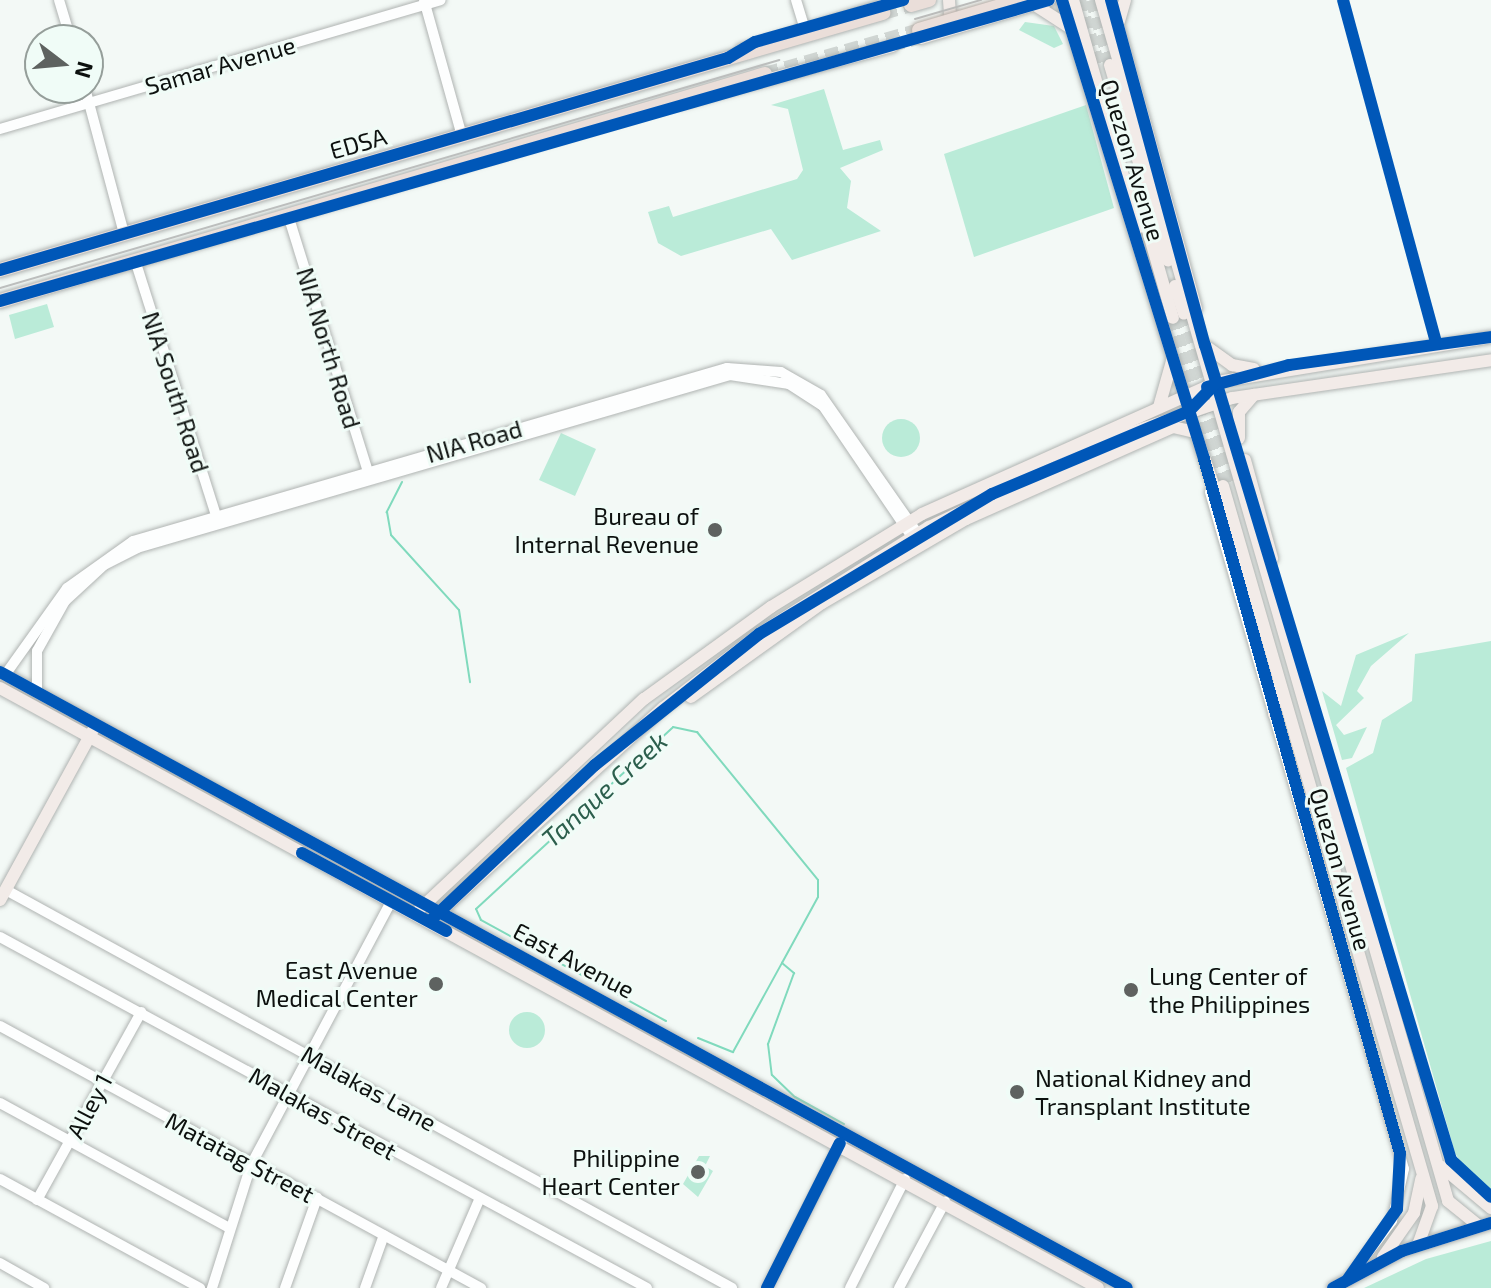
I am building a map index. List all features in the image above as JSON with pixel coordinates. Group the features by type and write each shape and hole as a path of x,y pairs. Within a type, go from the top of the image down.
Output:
{"highway":[{"path":"911,5 929,0"},
{"path":"920,34 1027,2"},
{"name":"EDSA","path":"0,270 759,50 882,10"},
{"name":"EDSA","path":"0,301 676,103 765,74"}],"main road":[{"path":"949,0 954,28"},
{"path":"920,34 954,28 1027,2 1049,0"},
{"name":"Quezon Avenue","path":"1062,0 1165,332"},
{"name":"Quezon Avenue","path":"1073,0 1171,354 1276,676 1432,1206"},
{"name":"Quezon Avenue","path":"1101,0 1184,314"},
{"name":"Quezon Avenue","path":"1111,0 1184,314"},
{"path":"1119,28 1125,0"},
{"path":"1027,2 1070,28"},
{"name":"EDSA","path":"728,58 805,29 882,10"},
{"name":"EDSA","path":"676,103 702,102 892,46"},
{"name":"Quezon Avenue","path":"1105,66 1184,314 1205,345 1217,382 1301,689 1448,1201"},
{"path":"415,915 540,792 698,658 907,523 1217,382 1323,360 1491,337"},
{"path":"1205,345 1232,365 1265,370"},
{"path":"1159,407 1171,354"},
{"path":"1323,360 1327,379"},
{"path":"433,924 551,805 759,634 1004,488 1189,411 1222,401 1327,379 1491,360"},
{"path":"1249,474 1238,416 1266,391"},
{"path":"443,914 659,720 810,611 918,540 1091,460 1175,427 1195,432"},
{"name":"Quezon Avenue","path":"1240,462 1249,474 1298,650 1301,689"},
{"name":"Quezon Avenue","path":"1276,676 1228,485 1283,653 1301,689"},
{"path":"1262,672 1276,676 1274,714"},
{"name":"East Avenue","path":"3,673 37,692 92,731 391,902 1127,1288"},
{"name":"East Avenue","path":"0,688 92,731 425,904 844,1138 902,1184 945,1202 1098,1288"},
{"path":"3,895 92,731"},
{"path":"540,792 551,805"},
{"name":"Quezon Avenue","path":"1379,1261 1414,1213 1420,1160"},
{"path":"1438,1162 1491,1208"},
{"path":"1418,1245 1432,1206 1448,1201 1485,1224"},
{"path":"1333,1288 1379,1261 1485,1224"}],"street":[{"path":"59,0 66,24"},
{"name":"Samar Avenue","path":"104,98 440,0"},
{"path":"796,0 805,29"},
{"path":"425,2 462,136"},
{"name":"Samar Avenue","path":"0,129 83,104"},
{"path":"91,104 124,234"},
{"name":"NIA North Road","path":"288,215 369,476"},
{"name":"NIA South Road","path":"135,260 217,520"},
{"name":"NIA Road","path":"3,673 56,599 100,559 217,520 369,476 747,375 789,384 823,406 918,540"},
{"name":"Quezon Avenue","path":"1204,459 1404,1169 1392,1221 1348,1279"},
{"name":"NIA Road","path":"37,692 37,651 82,584 137,548 217,520"},
{"name":"Malakas Lane","path":"3,895 307,1055 732,1288"},
{"path":"212,1288 251,1165 286,1093 391,902"},
{"name":"Malakas Street","path":"0,937 647,1288"},
{"name":"Alley 1","path":"37,1200 141,1012"},
{"name":"Matatag Street","path":"0,1026 481,1288"},
{"path":"0,1103 229,1228"},
{"path":"767,1288 844,1138"},
{"path":"0,1179 200,1288"},
{"path":"850,1288 902,1184"},
{"path":"285,1288 317,1198"},
{"path":"441,1288 480,1198"},
{"path":"899,1288 945,1202"},
{"path":"365,1288 384,1235"},
{"path":"0,1263 44,1288"}],"green space":[{"path":"1025,22 1054,26 1063,44 1054,48 1019,30"},
{"path":"824,89 843,150 880,140 883,150 840,168 851,181 847,208 881,231 792,260 771,229 681,256 658,243 648,212 669,206 673,217 797,179 803,170 788,109 771,105"},
{"path":"1086,105 1114,208 974,257 944,154"},
{"path":"47,304 54,327 15,339 9,315"},
{"path":"901,419 915,424 920,438 915,452 901,457 887,452 882,438 887,424"},
{"path":"561,433 596,449 575,496 539,480"},
{"path":"1409,633 1371,666 1357,691 1364,698 1336,725 1344,735 1367,727 1352,758 1342,760 1322,691 1341,706 1356,655"},
{"path":"1491,641 1491,1195 1473,1183 1455,1153 1346,768 1373,753 1382,720 1412,701 1415,654"},
{"path":"527,1012 540,1017 545,1030 540,1043 527,1048 514,1043 509,1030 514,1017"},
{"path":"699,1156 710,1156 705,1166 713,1171 698,1197 683,1184"},
{"path":"1491,1241 1491,1288 1364,1288 1426,1259"}],"waterway":[{"name":"Tanque Creek","path":"402,482 387,512 391,535 459,610 470,682"},
{"name":"Tanque Creek","path":"666,1021 481,920 476,909 673,727 697,732 818,880 818,897 782,963"},
{"name":"Tanque Creek","path":"698,1038 733,1052 782,963 794,973 768,1044 772,1075 795,1097 844,1124"}],"tunnel":[{"path":"881,6 903,0"},
{"path":"1080,0 1100,68"},
{"path":"1091,0 1110,65"},
{"path":"883,13 911,5"},
{"path":"765,74 919,30"},
{"path":"892,46 921,38"},
{"path":"1184,314 1234,483"},
{"path":"1173,318 1223,486"}],"tram line":[{"path":"915,19 981,0"},
{"path":"0,288 779,60"}],"cycle path":[{"path":"0,270 728,58 755,42 903,0"},
{"path":"0,301 1049,0"},
{"path":"1062,0 1204,459 1400,1153 1397,1209 1348,1279"},
{"path":"1111,0 1205,345 1451,1160 1491,1197"},
{"path":"1343,0 1436,342"},
{"path":"1207,387 1289,365 1491,337"},
{"path":"432,919 595,765 759,634 992,494 1189,411 1217,382"},
{"path":"0,672 1127,1288"},
{"path":"302,853 446,931"},
{"path":"767,1288 840,1143"},
{"path":"1333,1288 1402,1251 1491,1223"}],"place":[{"name":"Bureau of Internal Revenue","path":"715,530"},
{"name":"East Avenue Medical Center","path":"436,984"},
{"name":"Lung Center of the Philippines","path":"1131,990"},
{"name":"National Kidney and Transplant Institute","path":"1017,1092"},
{"name":"Philippine Heart Center","path":"698,1172"}]}
